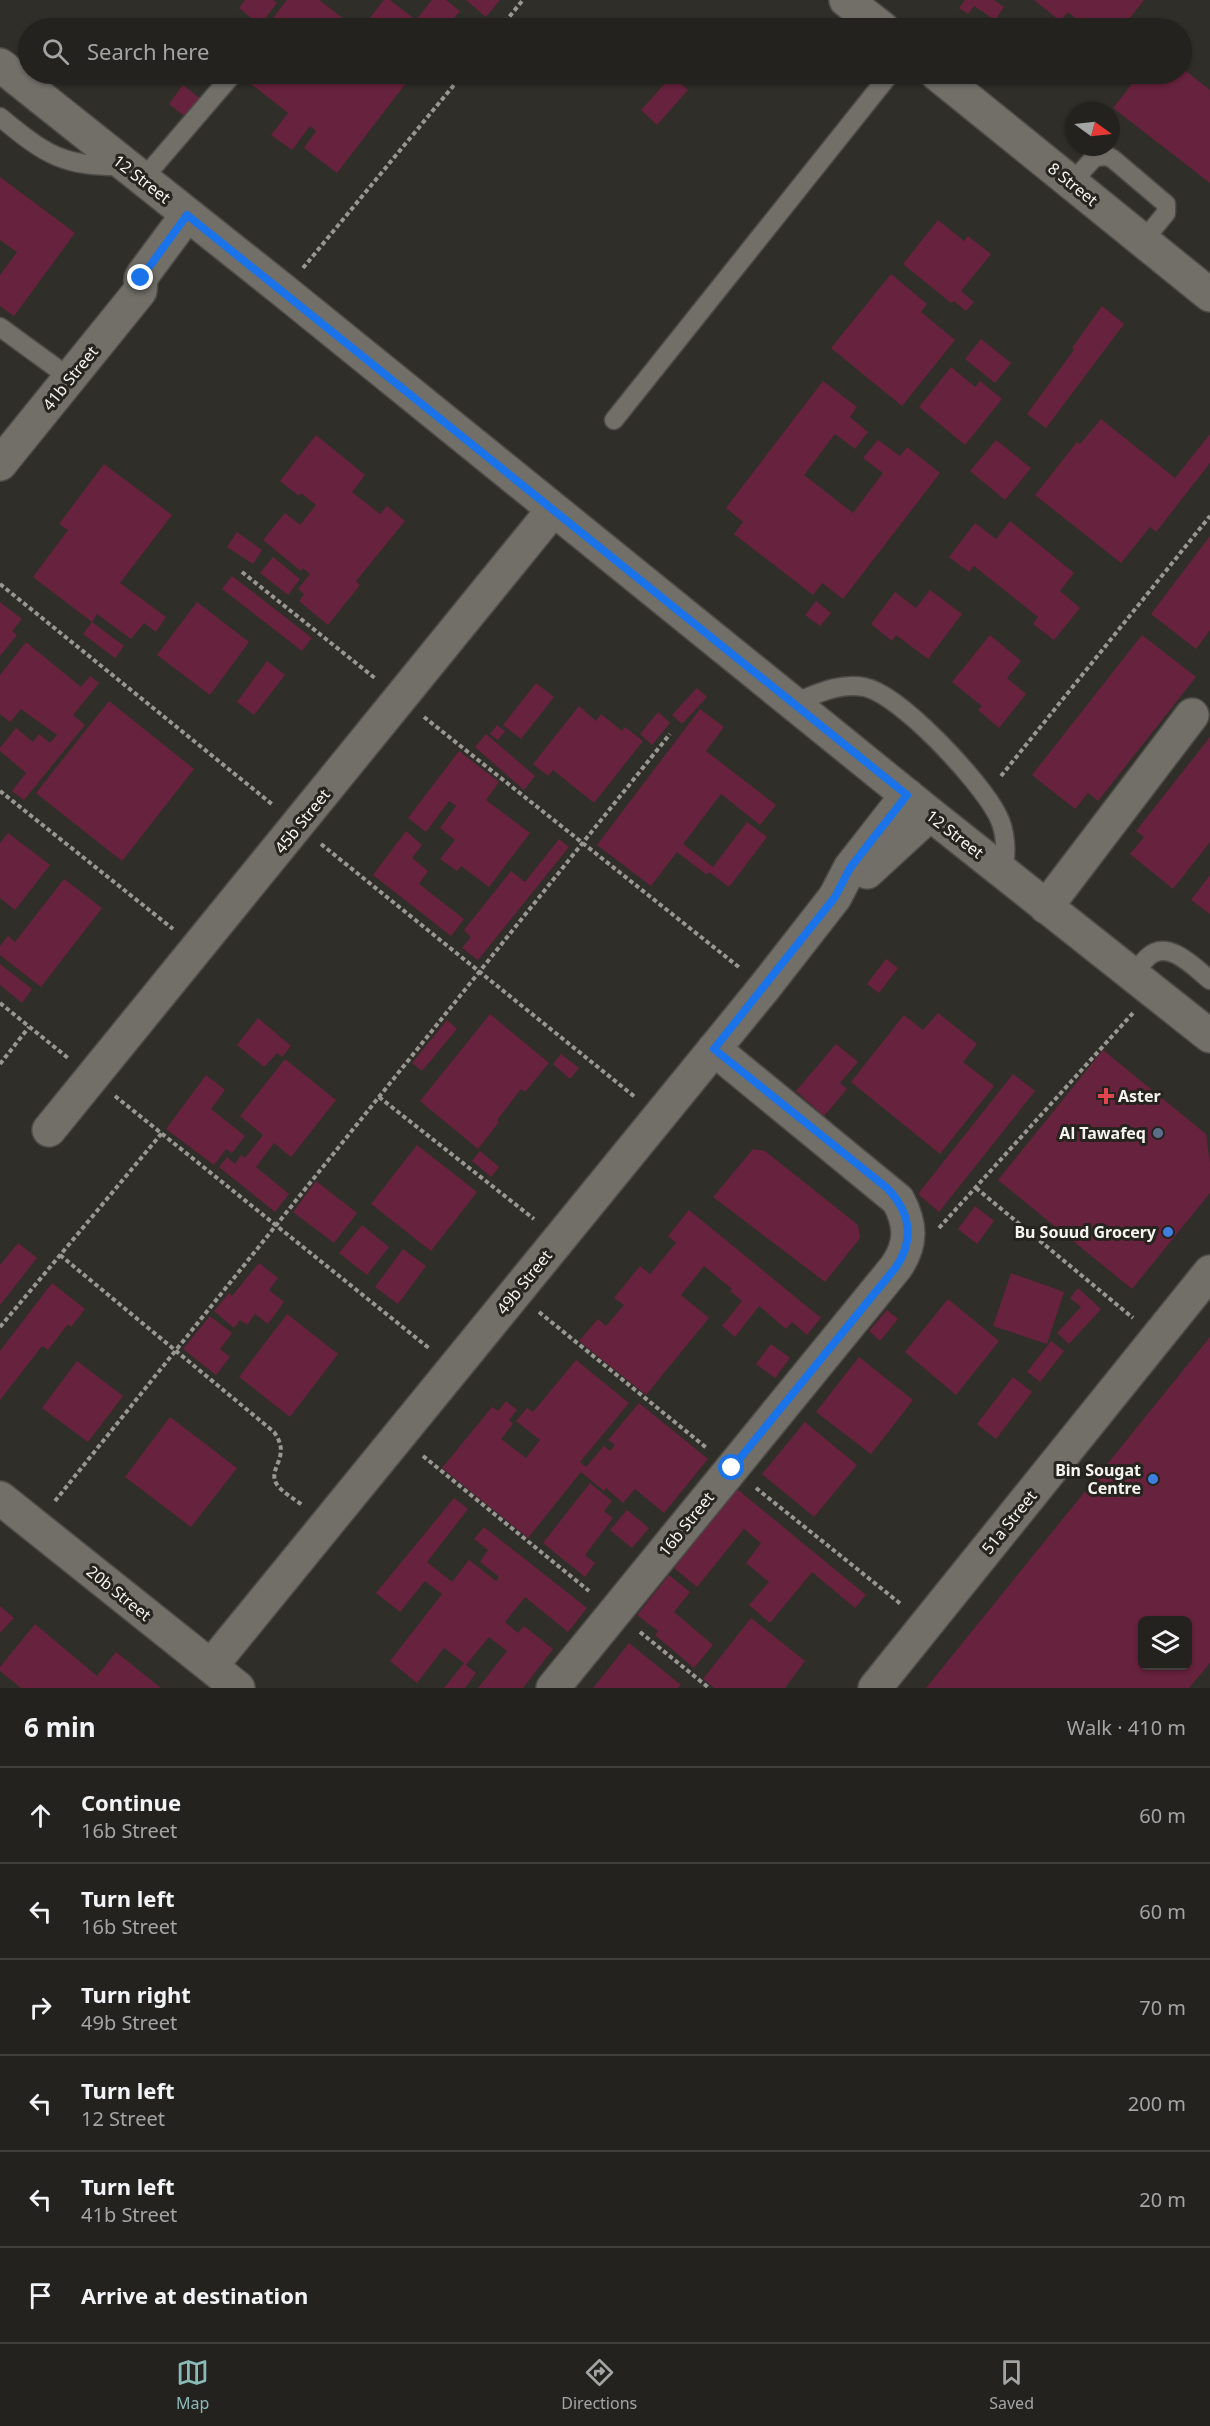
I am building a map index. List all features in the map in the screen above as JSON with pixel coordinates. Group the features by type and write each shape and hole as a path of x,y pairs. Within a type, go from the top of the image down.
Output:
{"street":[{"path":"846,0 869,18"},
{"name":"12 Street","path":"0,65 18,80"},
{"name":"12 Street","path":"24,84 284,291 918,805 1210,1036"},
{"name":"8 Street","path":"949,84 1210,295"},
{"name":"41b Street","path":"0,464 140,291 156,286 163,280 196,222"},
{"name":"45b Street","path":"49,1130 554,510"},
{"path":"1046,907 1192,715"},
{"name":"49b Street","path":"211,1666 659,1117 835,897 860,879 918,805"},
{"path":"714,1049 898,1200 906,1214 909,1230 907,1246"},
{"name":"16b Street","path":"553,1688 896,1267 907,1246"},
{"name":"51a Street","path":"875,1688 1210,1272"},
{"name":"20b Street","path":"0,1497 238,1688"}],"lane":[{"path":"0,117 38,148 60,159 134,173 223,84"},
{"path":"614,420 882,84"},
{"path":"1071,183 1095,157 1107,156 1113,159 1166,204 1166,213 1143,241"},
{"path":"0,327 70,378"},
{"path":"793,704 835,688 850,685 865,687 880,692 922,725 986,795 998,816 1004,834 1004,872"},
{"path":"1143,984 1149,956 1165,951 1180,957 1210,980"}],"path":[{"path":"508,18 523,0"},
{"path":"284,291 455,84"},
{"path":"986,795 1210,516"},
{"path":"242,572 764,987"},
{"path":"0,584 659,1117"},
{"path":"35,1526 670,734"},
{"path":"0,791 197,949"},
{"path":"907,1246 933,1234 976,1188 1143,984"},
{"path":"0,1003 454,1368"},
{"path":"0,1064 29,1027"},
{"path":"379,1097 559,1239"},
{"path":"0,1327 162,1133"},
{"path":"976,1188 1157,1337"},
{"path":"60,1255 274,1432 279,1439 282,1455 274,1473 276,1483 326,1525"},
{"path":"399,1436 709,1688"}],"building":[{"path":"245,0 273,0 277,3 265,18 251,18 239,8"},
{"path":"287,0 319,0 343,18 273,18"},
{"path":"384,0 390,0 413,18 370,18"},
{"path":"432,0 446,0 460,11 454,18 418,18"},
{"path":"466,0 500,0 486,17"},
{"path":"965,0 994,0 1004,7 996,18 992,18 974,6 968,14 959,8"},
{"path":"1034,0 1144,0 1130,18 1076,18 1068,12 1063,18 1056,18"},
{"path":"1192,76 1210,90 1210,183 1120,113 1120,102 1118,102 1132,84 1192,84"},
{"path":"251,84 405,84 337,173 304,148 316,131 310,126 292,150 271,135 288,113"},
{"path":"665,84 681,84 688,90 657,125 641,110"},
{"path":"183,85 202,100 188,119 169,104"},
{"path":"0,177 75,233 14,316 0,306 0,275 17,252 0,240"},
{"path":"938,220 964,241 968,236 991,254 961,291 974,302 966,311 954,301 951,303 903,264"},
{"path":"891,274 927,304 921,312 955,340 902,406 831,348"},
{"path":"1102,306 1124,324 1046,428 1027,414 1074,350 1072,348"},
{"path":"981,339 1011,363 995,383 965,359"},
{"path":"951,367 975,387 980,381 1002,399 965,445 919,407"},
{"path":"823,381 857,407 850,417 868,432 855,449 835,434 804,475 853,513 883,473 863,458 878,440 900,456 907,447 940,473 843,599 822,583 813,595 734,534 743,522 726,508"},
{"path":"1101,419 1175,478 1210,434 1210,463 1156,532 1150,527 1121,563 1035,495 1077,442 1080,444"},
{"path":"316,435 365,475 352,492 380,514 387,506 405,521 356,581 360,585 328,625 299,601 304,594 298,589 310,574 303,568 301,571 263,540 285,513 300,525 316,505 301,493 299,496 280,481"},
{"path":"996,440 1031,468 1005,500 970,471"},
{"path":"104,464 172,515 120,583 166,617 156,632 144,623 131,639 97,614 92,622 33,577 68,530 59,524"},
{"path":"1010,521 1074,573 1060,591 1080,608 1054,640 1033,624 1038,617 974,566 969,572 949,557 975,523 996,539"},
{"path":"237,532 262,550 253,564 227,547"},
{"path":"1210,536 1210,630 1196,649 1151,614"},
{"path":"273,557 300,579 288,595 260,573"},
{"path":"232,576 312,638 302,651 222,589"},
{"path":"930,590 962,614 928,659 896,635 892,641 871,624 895,592 916,608"},
{"path":"816,601 831,613 820,626 805,615"},
{"path":"0,602 22,619 12,631 17,635 0,656"},
{"path":"197,602 249,642 210,695 157,655"},
{"path":"92,622 124,646 115,658 83,634"},
{"path":"990,635 1021,661 1007,678 1026,694 999,728 978,710 982,706 952,682"},
{"path":"1142,635 1196,677 1098,801 1088,793 1075,809 1032,775"},
{"path":"26,642 81,687 90,676 99,683 73,715 85,725 24,800 12,791 26,773 0,751 0,748 16,728 33,742 39,734 50,743 57,735 21,709 10,722 0,714 0,675"},
{"path":"267,661 285,675 254,715 237,702"},
{"path":"536,683 554,697 521,739 503,725"},
{"path":"697,688 707,697 682,724 672,715"},
{"path":"109,701 194,769 122,861 36,793"},
{"path":"579,706 596,721 601,714 622,731 625,727 643,741 594,803 553,770 548,776 533,764"},
{"path":"700,709 724,727 706,751 776,805 760,825 721,794 683,844 713,867 747,822 767,837 729,887 709,872 707,875 677,852 651,886 597,845"},
{"path":"658,712 670,723 652,745 640,734"},
{"path":"497,725 505,731 498,740 490,734"},
{"path":"486,734 535,776 524,790 475,747"},
{"path":"1210,737 1210,842 1173,889 1130,854 1144,837 1136,831"},
{"path":"459,751 499,782 486,800 530,833 489,887 461,866 457,871 440,859 455,840 440,828 456,806 449,801 426,832 408,818"},
{"path":"406,831 422,845 412,858 428,871 419,884 464,919 451,936 373,875"},
{"path":"8,833 50,865 15,910 0,898 0,843"},
{"path":"559,839 569,847 478,960 462,948 471,937 464,930 511,871 525,882"},
{"path":"1210,875 1210,914 1191,900"},
{"path":"64,879 102,908 41,987 0,955 0,946 8,936 15,942"},
{"path":"886,959 898,968 879,993 867,984"},
{"path":"0,964 32,989 22,1003 0,985"},
{"path":"938,1013 977,1044 963,1062 994,1086 940,1154 851,1082 904,1015 923,1030"},
{"path":"490,1014 549,1063 525,1092 521,1089 478,1149 420,1101"},
{"path":"258,1018 291,1046 282,1057 277,1053 264,1067 237,1045"},
{"path":"447,1020 457,1029 422,1071 412,1063"},
{"path":"836,1044 858,1062 840,1083 847,1089 824,1116 796,1091"},
{"path":"1103,1050 1206,1134 1210,1163 1210,1193 1132,1289 998,1180"},
{"path":"561,1054 579,1068 570,1079 553,1064"},
{"path":"285,1059 336,1100 291,1157 274,1143 256,1167 289,1194 275,1212 219,1167 227,1157 235,1164 241,1155 245,1158 263,1135 240,1116"},
{"path":"1013,1074 1035,1091 939,1212 918,1194"},
{"path":"206,1075 225,1090 211,1109 245,1136 232,1153 226,1149 214,1165 166,1129"},
{"path":"417,1145 477,1192 431,1251 371,1204"},
{"path":"753,1149 765,1151 858,1225 860,1238 825,1282 713,1197"},
{"path":"480,1151 499,1167 491,1177 472,1161"},
{"path":"316,1181 357,1213 334,1243 293,1212"},
{"path":"975,1206 994,1221 977,1244 958,1229"},
{"path":"689,1210 821,1318 807,1335 792,1322 786,1329 759,1306 735,1337 722,1326 742,1301 730,1291 732,1289 704,1266 681,1295 709,1318 646,1395 579,1341 598,1319 606,1326 624,1305 614,1298 640,1266 650,1274 676,1243 668,1236"},
{"path":"362,1225 389,1247 367,1275 339,1253"},
{"path":"18,1243 37,1258 0,1305 0,1265"},
{"path":"403,1249 426,1266 398,1304 375,1287"},
{"path":"259,1263 278,1278 269,1290 284,1302 268,1324 255,1314 247,1325 240,1320 234,1328 214,1311 229,1293 232,1296"},
{"path":"1011,1273 1064,1292 1047,1344 993,1326"},
{"path":"52,1283 85,1309 71,1327 68,1324 48,1350 42,1346 0,1400 0,1351"},
{"path":"1078,1288 1101,1309 1069,1344 1057,1333 1081,1307 1070,1298"},
{"path":"948,1299 999,1341 956,1395 905,1352"},
{"path":"887,1310 898,1319 880,1341 869,1331"},
{"path":"287,1314 338,1354 290,1417 239,1377"},
{"path":"210,1316 232,1333 220,1349 230,1357 216,1375 183,1349"},
{"name":"Bin Sougat Centre","path":"1210,1337 1210,1663 1189,1688 926,1688"},
{"path":"1051,1341 1064,1351 1040,1382 1027,1372"},
{"path":"771,1344 790,1358 775,1378 756,1364"},
{"path":"859,1357 913,1400 871,1454 816,1412"},
{"path":"576,1360 629,1403 580,1462 586,1467 604,1446 610,1451 615,1445 608,1440 639,1403 708,1459 664,1513 635,1489 623,1503 606,1488 604,1491 581,1472 528,1538 442,1468 492,1407 498,1411 506,1401 517,1410 509,1420 513,1424 501,1439 526,1458 540,1440 516,1421 527,1408 533,1412"},
{"path":"77,1361 123,1396 88,1442 42,1408"},
{"path":"1013,1377 1032,1392 996,1439 977,1424"},
{"path":"170,1417 237,1468 191,1527 125,1477"},
{"path":"805,1422 857,1465 814,1517 762,1474"},
{"path":"590,1483 612,1501 604,1511 613,1518 585,1555 595,1563 585,1577 543,1543"},
{"path":"737,1489 866,1595 855,1608 812,1572 770,1623 749,1605 769,1582 746,1563 761,1543 744,1529 697,1587 674,1568"},
{"path":"454,1498 468,1509 427,1562 452,1582 469,1560 496,1581 499,1577 480,1562 488,1550 474,1539 484,1527 587,1608 568,1632 525,1597 505,1622 518,1633 524,1626 553,1649 523,1688 478,1688 507,1651 489,1637 466,1665 476,1673 465,1688 444,1688 464,1663 444,1648 417,1683 390,1661 442,1594 425,1581 400,1612 376,1593"},
{"path":"627,1510 649,1528 632,1548 610,1530"},
{"path":"669,1575 690,1592 674,1612 713,1645 694,1668 655,1635 658,1631 637,1615"},
{"path":"0,1606 14,1618 0,1633"},
{"path":"751,1618 805,1661 785,1688 714,1688 703,1679"},
{"path":"35,1624 97,1676 116,1652 161,1688 21,1688 0,1671 0,1667"},
{"path":"629,1643 681,1685 678,1688 593,1688"}],"place":[{"name":"Aster","path":"1106,1096"},
{"name":"Al Tawafeq","path":"1158,1133"},
{"name":"Bu Souud Grocery","path":"1168,1232"},
{"name":"Bin Sougat Centre","path":"1153,1479"}],"route":[{"path":"141,278 187,215 907,795 850,868 835,897 714,1049 887,1188 898,1200 906,1214 909,1230 907,1246 896,1267 732,1468"}]}
